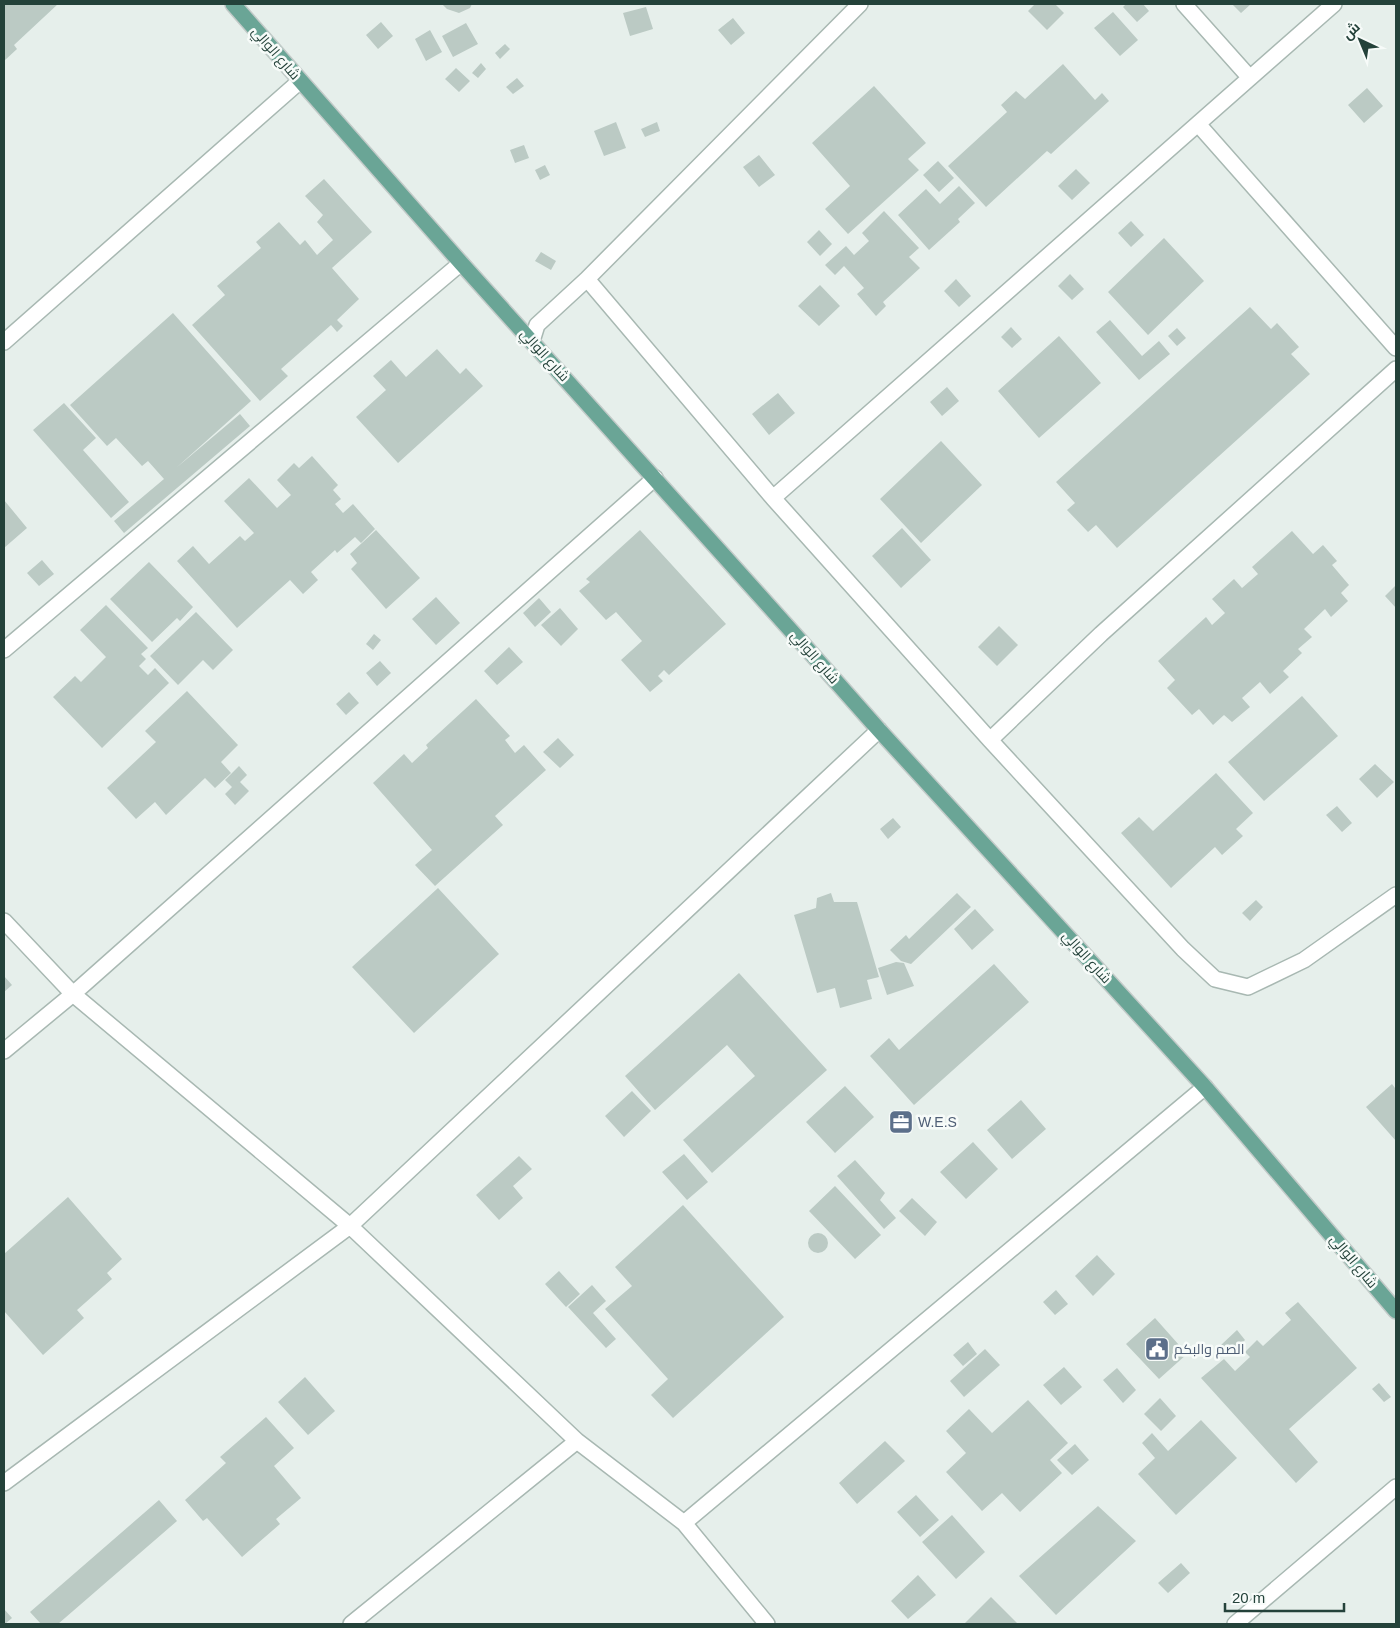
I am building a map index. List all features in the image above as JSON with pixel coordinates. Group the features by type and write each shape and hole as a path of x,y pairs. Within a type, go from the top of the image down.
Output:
{"main road":[{"name":"شارع الوالي","path":"233,4 461,263 879,730 1009,870 1205,1087 1396,1311"}],"street":[{"path":"532,341 538,326 860,4"},
{"path":"1184,4 1250,78"},
{"path":"773,498 1334,4"},
{"path":"4,342 300,81"},
{"path":"1198,124 1396,348"},
{"path":"4,650 461,263"},
{"path":"587,278 773,498 990,740 1183,949 1215,980 1248,987 1304,960 1396,895"},
{"path":"990,740 1101,634 1396,370"},
{"path":"4,1050 73,994 655,478"},
{"path":"4,1483 350,1226 879,730"},
{"path":"4,921 73,994 350,1226 577,1441 684,1523 767,1624"},
{"path":"684,1523 1205,1087"},
{"path":"350,1624 577,1441"},
{"path":"1235,1624 1396,1487"}],"building":[{"path":"4,4 58,4 14,45 17,49 4,61"},
{"path":"442,4 472,4 470,8 459,13 447,9"},
{"path":"1035,4 1055,4 1064,13 1047,30 1028,11"},
{"path":"1126,4 1143,4 1149,11 1137,22 1123,7"},
{"path":"1232,4 1251,4 1241,13"},
{"path":"646,7 653,29 630,36 623,13"},
{"path":"1113,12 1138,40 1120,56 1094,28"},
{"path":"733,18 745,33 731,45 718,30"},
{"path":"381,22 393,36 378,49 366,35"},
{"path":"466,23 478,44 453,57 442,36"},
{"path":"430,30 442,52 426,61 415,39"},
{"path":"505,44 510,49 500,59 495,53"},
{"path":"481,63 486,69 478,78 472,73"},
{"path":"1063,64 1095,100 1102,93 1109,101 1051,154 1047,151 986,207 948,166 1007,112 1001,105 1016,91 1025,99"},
{"path":"456,68 470,81 459,92 445,79"},
{"path":"517,78 524,86 513,94 506,87"},
{"path":"874,86 926,143 908,159 919,170 848,234 825,209 850,186 812,143"},
{"path":"1367,88 1383,106 1364,123 1348,105"},
{"path":"616,122 626,148 604,156 594,131"},
{"path":"657,122 660,131 645,137 641,129"},
{"path":"524,145 529,158 515,163 510,150"},
{"path":"759,155 775,175 759,187 743,167"},
{"path":"938,161 954,178 939,192 923,175"},
{"path":"545,165 550,175 540,180 535,170"},
{"path":"1076,169 1090,183 1072,200 1058,186"},
{"path":"324,179 372,232 332,268 359,299 337,320 343,326 337,332 331,325 281,369 288,376 260,401 192,325 225,295 217,286 261,248 256,242 279,222 300,245 305,240 317,255 333,240 317,222 323,215 305,196"},
{"path":"959,186 975,203 958,219 960,222 929,250 898,215 926,189 940,204"},
{"path":"884,211 919,248 909,257 920,268 883,302 886,306 876,316 857,294 864,288 844,266 835,275 825,265 846,246 854,255 869,241 862,233"},
{"path":"1131,221 1144,235 1131,247 1118,233"},
{"path":"819,230 832,244 820,256 807,242"},
{"path":"1164,238 1204,281 1148,335 1108,292"},
{"path":"541,252 556,261 551,270 535,261"},
{"path":"1070,274 1084,289 1072,300 1058,286"},
{"path":"956,279 971,296 959,307 944,291"},
{"path":"820,285 840,306 819,326 798,306"},
{"path":"1250,307 1271,329 1277,323 1299,347 1291,354 1310,374 1117,548 1096,525 1088,532 1067,510 1075,503 1056,482"},
{"path":"173,313 251,401 176,468 240,414 250,426 124,533 114,521 164,479 148,461 142,466 116,438 107,446 70,405"},
{"path":"1110,320 1142,356 1159,341 1170,354 1139,380 1096,332"},
{"path":"1011,327 1022,339 1012,348 1001,337"},
{"path":"1177,328 1186,338 1177,346 1168,336"},
{"path":"1059,336 1101,383 1039,438 998,391"},
{"path":"437,349 460,374 466,368 483,386 398,463 356,417 386,390 373,376 391,360 406,377"},
{"path":"947,387 959,401 942,416 930,402"},
{"path":"778,393 795,413 769,435 752,414"},
{"path":"64,403 96,438 83,450 129,502 111,518 33,430"},
{"path":"941,441 982,485 921,543 880,499"},
{"path":"312,456 338,485 333,490 341,499 335,504 343,513 353,504 375,529 361,543 355,537 337,553 335,550 311,572 318,580 303,594 290,580 237,628 177,561 193,546 209,564 240,536 245,541 254,533 224,501 249,478 277,508 291,495 277,480 294,463 299,468"},
{"path":"4,500 27,528 4,548"},
{"path":"902,528 931,560 901,588 872,556"},
{"path":"376,530 420,578 386,609 351,569 357,563 350,554"},
{"path":"640,530 726,624 669,675 664,670 658,676 663,681 650,692 621,660 642,641 616,612 606,620 579,591 590,582 586,579"},
{"path":"1292,531 1313,554 1323,545 1337,561 1332,565 1349,585 1341,593 1348,601 1331,617 1325,609 1304,629 1312,637 1298,649 1302,653 1283,671 1289,677 1270,694 1260,682 1242,698 1250,707 1232,722 1224,715 1213,725 1199,709 1192,715 1167,688 1175,680 1158,661 1206,617 1212,625 1225,613 1212,599 1234,579 1242,588 1258,574 1252,567"},
{"path":"42,560 54,574 39,586 27,573"},
{"path":"149,562 193,607 180,621 177,618 152,642 110,599"},
{"path":"1396,585 1396,608 1385,596"},
{"path":"436,597 460,623 436,645 412,619"},
{"path":"539,598 551,612 535,627 523,613"},
{"path":"106,605 148,648 141,654 146,659 139,666 148,675 155,668 169,683 102,748 53,697 75,676 81,682 106,657 80,630"},
{"path":"560,608 578,629 561,646 541,625"},
{"path":"196,612 233,650 213,670 203,660 178,685 150,656"},
{"path":"999,626 1018,645 997,666 978,647"},
{"path":"374,634 381,640 373,650 366,644"},
{"path":"509,647 523,662 497,685 484,671"},
{"path":"380,661 391,673 377,686 366,673"},
{"path":"187,691 238,745 221,762 231,773 215,788 205,778 166,815 155,802 136,819 107,788 156,742 145,731"},
{"path":"349,692 359,703 346,715 336,704"},
{"path":"1302,696 1338,736 1264,801 1228,762"},
{"path":"476,699 510,736 505,740 515,753 524,745 546,770 495,816 503,825 435,886 415,865 432,850 373,783 404,754 412,763 428,748 426,745"},
{"path":"558,738 574,755 560,768 543,752"},
{"path":"1375,764 1394,782 1377,798 1359,779"},
{"path":"239,766 247,775 240,782 249,791 235,805 225,794 232,787 225,780"},
{"path":"1216,773 1253,813 1236,829 1243,836 1222,855 1215,847 1171,888 1121,833 1139,817 1153,831"},
{"path":"1337,806 1352,823 1342,832 1326,815"},
{"path":"893,818 901,827 888,839 880,829"},
{"path":"438,888 499,954 414,1033 352,967"},
{"path":"831,893 834,902 857,902 879,977 867,980 872,999 840,1008 835,988 817,993 794,915 816,908 817,898"},
{"path":"957,893 971,907 911,964 901,961 890,950 906,935 909,939"},
{"path":"1256,900 1263,907 1250,921 1242,913"},
{"path":"975,909 994,930 972,950 954,929"},
{"path":"896,962 904,963 914,986 887,995 878,968"},
{"path":"994,964 1029,1002 914,1105 870,1056 889,1038 899,1050"},
{"path":"739,973 827,1070 712,1173 683,1140 755,1076 727,1045 655,1110 625,1076"},
{"path":"4,976 12,985 4,992"},
{"path":"1392,1084 1395,1088 1396,1086 1396,1141 1366,1107"},
{"path":"845,1086 874,1117 835,1153 806,1122"},
{"path":"632,1091 651,1111 624,1137 605,1116"},
{"path":"1021,1100 1046,1129 1012,1159 987,1130"},
{"path":"973,1142 998,1169 966,1199 940,1172"},
{"path":"684,1154 708,1182 687,1200 662,1172"},
{"path":"519,1156 532,1169 513,1186 523,1198 499,1220 476,1195"},
{"path":"855,1160 885,1193 880,1200 896,1218 884,1229 837,1176"},
{"path":"835,1186 881,1235 855,1259 809,1211"},
{"path":"68,1197 122,1259 107,1273 112,1279 77,1310 84,1318 43,1355 4,1311 4,1254"},
{"path":"912,1198 937,1222 925,1236 899,1211"},
{"path":"683,1205 784,1317 673,1418 651,1395 668,1379 605,1309 632,1286 615,1267"},
{"path":"818,1233 825,1236 828,1243 825,1250 818,1253 811,1250 808,1243 811,1236"},
{"path":"1097,1255 1115,1274 1093,1296 1075,1276"},
{"path":"559,1271 580,1294 566,1307 545,1284"},
{"path":"592,1285 606,1301 593,1313 616,1339 606,1348 568,1307"},
{"path":"1056,1290 1068,1304 1055,1315 1043,1302"},
{"path":"1298,1302 1357,1368 1289,1429 1318,1462 1296,1483 1201,1378 1224,1359 1235,1371 1250,1357 1245,1352 1257,1340 1263,1346 1291,1320 1285,1313"},
{"name":"الصم والبكم","path":"1155,1318 1187,1354 1159,1379 1126,1344"},
{"path":"1237,1330 1245,1340 1230,1355 1221,1345"},
{"path":"968,1342 977,1354 963,1366 953,1355"},
{"path":"985,1349 1000,1365 964,1397 950,1381"},
{"path":"1064,1367 1082,1387 1061,1405 1043,1385"},
{"path":"1117,1368 1136,1390 1123,1403 1103,1380"},
{"path":"305,1377 335,1411 308,1435 278,1402"},
{"path":"1379,1383 1391,1397 1384,1402 1372,1389"},
{"path":"1160,1398 1176,1416 1161,1431 1144,1414"},
{"path":"1028,1400 1068,1443 1050,1460 1062,1473 1020,1512 1002,1493 982,1511 946,1472 966,1453 946,1431 969,1409 992,1433"},
{"path":"266,1417 294,1448 274,1466 301,1498 276,1519 280,1524 242,1557 207,1518 203,1521 185,1500 226,1463 220,1457"},
{"path":"1201,1420 1237,1458 1176,1515 1138,1474 1155,1458 1142,1443 1152,1433 1168,1451"},
{"path":"885,1441 905,1461 857,1504 839,1483"},
{"path":"1075,1444 1089,1460 1072,1475 1057,1460"},
{"path":"916,1495 939,1520 920,1537 897,1512"},
{"path":"159,1500 177,1521 58,1624 41,1624 30,1612"},
{"path":"1098,1506 1136,1541 1056,1615 1019,1576"},
{"path":"952,1515 985,1552 956,1579 922,1542"},
{"path":"1181,1563 1190,1573 1168,1593 1158,1583"},
{"path":"918,1575 936,1595 908,1619 891,1601"},
{"path":"991,1597 1018,1624 964,1624"},
{"path":"4,1609 12,1618 5,1624 4,1624"}],"place":[{"name":"W.E.S","path":"901,1122"},
{"name":"الصم والبكم","path":"1157,1349"}]}
